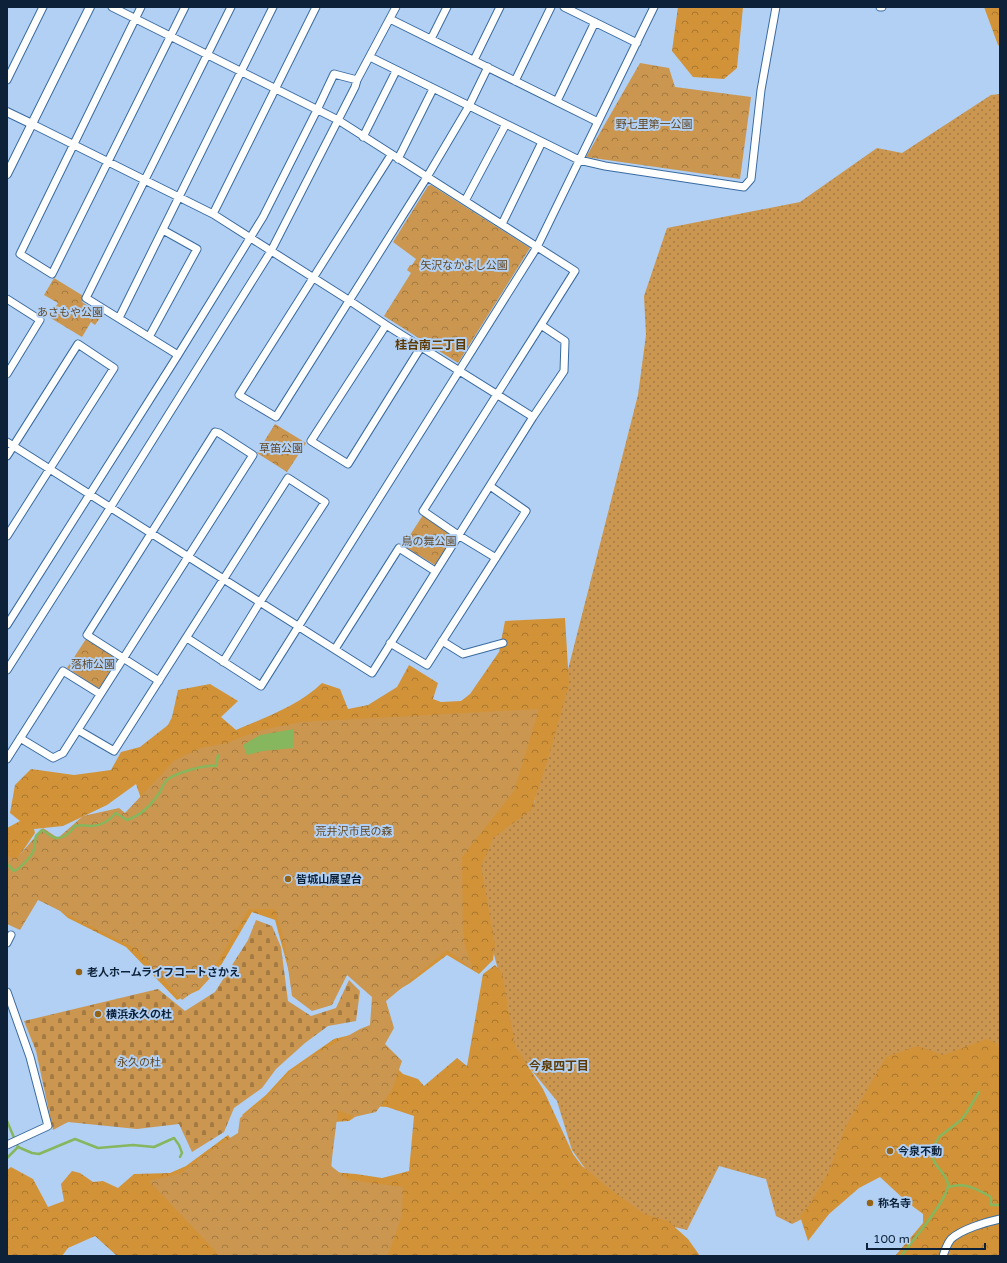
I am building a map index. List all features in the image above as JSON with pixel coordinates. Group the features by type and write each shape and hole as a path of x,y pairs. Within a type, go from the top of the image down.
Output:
{"street":[{"path":"7,80 43,7"},
{"path":"7,174 90,7"},
{"path":"112,7 338,120 575,271 423,511 458,535 496,558"},
{"path":"142,7 72,145 20,254 52,274 185,7"},
{"path":"178,355 86,298 231,7"},
{"path":"119,318 273,7"},
{"path":"213,214 316,7"},
{"path":"7,670 271,251 355,87 357,80 396,7"},
{"path":"431,39 447,7"},
{"path":"474,60 500,7"},
{"path":"515,81 551,7"},
{"path":"564,7 637,43"},
{"path":"187,638 261,686 537,247 654,7"},
{"path":"370,57 579,160 605,166 744,187 751,178 761,90 776,7"},
{"path":"390,19 598,122"},
{"path":"557,101 595,22"},
{"path":"391,155 239,395 276,417 427,177 469,106 488,67"},
{"path":"363,137 396,71"},
{"path":"7,625 178,355 263,217 334,74 357,80"},
{"path":"398,159 433,89"},
{"path":"7,112 213,214 313,279 534,417"},
{"path":"465,201 506,124"},
{"path":"502,224 542,142"},
{"path":"149,337 197,249 163,230"},
{"path":"7,299 40,320 7,374"},
{"path":"386,325 311,441 348,464 421,347"},
{"path":"10,444 372,673 458,535 564,371 564,341 541,325"},
{"path":"7,456 10,444 78,344 114,368 7,536"},
{"path":"20,738 53,758 63,753 78,730 123,657 252,455 219,433 215,432 87,635 123,657 159,681"},
{"path":"78,730 114,752 288,478 325,502 223,662"},
{"path":"390,643 427,665 496,558 526,510 490,486"},
{"path":"335,649 399,548 436,571"},
{"path":"442,641 462,654 503,643"},
{"path":"7,759 63,671 100,694"},
{"path":"7,943 11,935"},
{"path":"7,992 30,1057 48,1126 10,1144"},
{"path":"943,1256 946,1247 957,1235 972,1227 1000,1219"}],"green space":[{"path":"678,7 743,7 737,68 724,79 693,77 672,51"},
{"path":"984,7 1000,7 1000,46 998,45"},
{"name":"野七里第一公園","path":"640,63 669,68 675,87 751,97 740,179 586,157"},
{"path":"1000,94 1000,1123 977,1116 822,1209 792,1224 776,1216 766,1179 719,1166 687,1230 649,1221 603,1194 572,1150 557,1101 513,1048 508,1008 491,943 478,867 490,837 534,803 638,395 646,335 644,296 667,228 800,202 877,148 902,153 991,95"},
{"name":"矢沢なかよし公園","path":"431,185 530,248 458,363 384,316 411,273 407,270 416,259 393,242 428,186"},
{"name":"あさもや公園","path":"54,278 85,297 82,302 102,315 95,325 91,322 82,337 49,317 58,303 44,295"},
{"name":"草笛公園","path":"275,424 306,443 287,472 257,453"},
{"name":"鳥の舞公園","path":"423,515 454,536 435,565 403,546"},
{"name":"荒井沢市民の森","path":"565,618 569,684 532,809 493,838 481,867 495,944 493,960 479,974 447,955 410,983 385,998 377,930 295,994 275,920 252,912 220,967 199,990 177,1000 126,947 68,918 48,900 145,810 136,784 107,805 63,826 34,829 35,833 15,862 7,858 7,828 20,821 10,813 15,785 31,769 74,775 111,770 121,752 140,747 168,725 172,717 178,690 210,684 238,701 221,717 236,730 270,716 293,704 313,691 322,683 340,689 348,709 368,705 397,687 409,665 438,683 433,699 441,702 461,701 470,694 499,652 505,621"},
{"name":"落柿公園","path":"86,639 117,659 100,688 96,687 67,668"},
{"name":"荒井沢市民の森","path":"539,709 514,791 462,857 463,931 465,947 473,969 447,950 386,1001 394,1028 385,1044 402,1061 392,1090 376,1112 354,1117 338,1110 331,1166 349,1180 403,1187 402,1215 387,1256 220,1256 149,1181 181,1173 220,1144 238,1133 240,1118 265,1099 289,1073 314,1055 370,1025 372,997 347,975 332,1005 312,1011 292,996 284,939 275,909 249,909 204,984 182,1000 137,949 38,900 20,930 7,924 7,856 16,859 43,828 58,838 83,816 119,808 125,813 175,760 200,748 227,743 257,731 301,722"},
{"name":"永久の杜","path":"256,920 272,926 281,947 288,1001 311,1016 336,1008 349,980 360,991 356,1021 328,1026 305,1043 276,1069 262,1088 234,1108 224,1132 192,1152 179,1124 137,1129 68,1122 53,1130 36,1051 24,1021 158,989 185,1011 215,992 248,940"},
{"path":"495,965 502,973 515,1046 543,1089 573,1154 582,1166 611,1190 644,1214 668,1221 688,1239 700,1256 117,1256 95,1236 68,1248 62,1256 7,1256 7,1170 11,1167 33,1179 48,1207 64,1201 61,1184 72,1171 80,1173 93,1182 103,1181 118,1188 134,1174 170,1173 186,1166 228,1135 243,1156 250,1123 242,1115 266,1095 288,1071 334,1039 371,1030 397,1068 403,1074 418,1079 424,1086 457,1058 467,1066 483,974","holes":["371,1106 387,1107 414,1116 409,1171 382,1178 331,1172 333,1122 349,1121"]},
{"path":"987,1039 1000,1045 1000,1256 895,1256 923,1223 923,1214 907,1202 880,1177 859,1188 829,1214 808,1241 800,1216 810,1204 829,1171 845,1128 886,1057 918,1046 943,1055"}],"shaded area":[{"path":"294,729 294,748 263,751 247,755 243,745 260,735"}],"waterway":[{"path":"7,864 14,871 23,865 33,852 36,836 42,830 53,837 60,838 69,833 75,826 99,825 108,821 116,813 127,820 132,818 150,805 168,779 178,774 205,766 216,766 218,755"},
{"path":"901,1256 943,1199 947,1190 947,1181 934,1162 931,1152 939,1137 961,1120 979,1092"},
{"path":"7,1121 18,1147 32,1153 39,1154 75,1139 98,1148 133,1145 154,1147 174,1138 182,1153 180,1157"},
{"path":"7,1158 18,1147"},
{"path":"948,1187 960,1185 971,1187 991,1197 991,1205 1000,1205"}],"place":[{"name":"皆城山展望台","path":"288,879"},
{"name":"老人ホームライフコートさかえ","path":"79,972"},
{"name":"横浜永久の杜","path":"98,1014"},
{"name":"今泉不動","path":"890,1151"},
{"name":"称名寺","path":"870,1203"}],"district":[{"name":"桂台南二丁目","path":"431,345"},
{"name":"今泉四丁目","path":"559,1066"}]}
